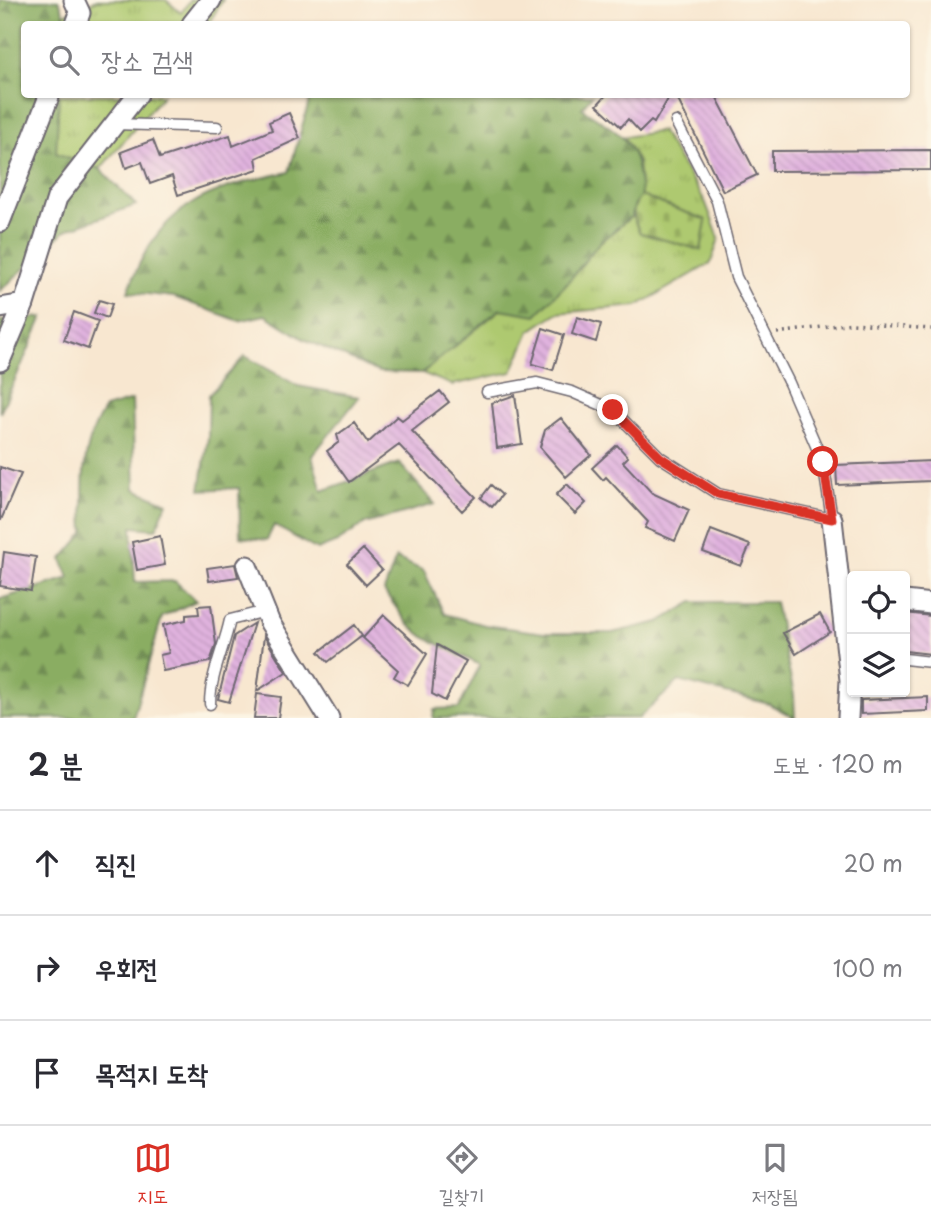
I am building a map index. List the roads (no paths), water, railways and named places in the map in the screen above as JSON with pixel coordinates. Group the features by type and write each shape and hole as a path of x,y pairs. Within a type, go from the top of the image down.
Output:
{"street":[{"path":"74,0 80,13 76,21"},
{"path":"194,21 211,0"},
{"path":"0,222 48,98"},
{"path":"0,361 24,304 58,198 135,98"},
{"path":"0,308 24,304"},
{"path":"832,519 847,600"},
{"path":"247,566 265,611 329,718"},
{"path":"910,602 931,604"},
{"path":"848,634 848,718"}],"lane":[{"path":"487,392 537,383 572,392 613,410 660,457 718,494 832,519 823,462 736,277 717,201 676,122"},
{"path":"115,124 217,127"},
{"path":"209,704 210,688 230,620 265,611"},
{"path":"910,660 931,662"}]}
